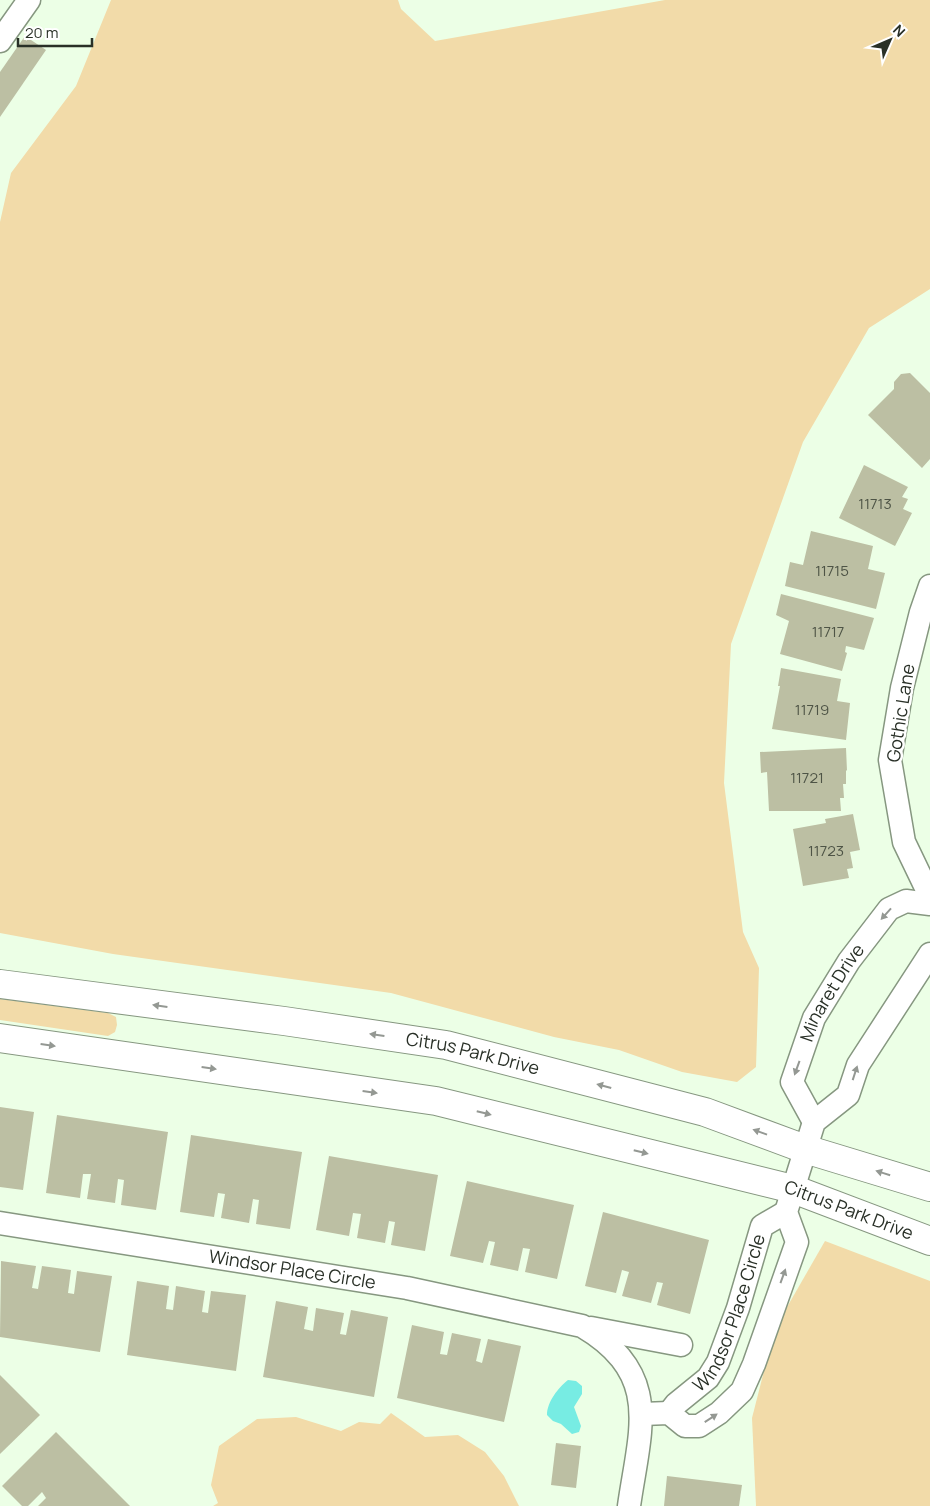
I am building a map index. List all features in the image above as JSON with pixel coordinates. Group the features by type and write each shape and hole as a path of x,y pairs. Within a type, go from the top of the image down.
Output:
{"street":[{"path":"0,41 29,0"},
{"name":"Gothic Lane","path":"930,586 921,612 902,688 890,760 904,842 930,896"},
{"name":"Minaret Drive","path":"814,1122 792,1082 814,1018 849,960 889,909 906,901 930,904"},
{"path":"789,1200 814,1122 848,1095 858,1065 930,954"},
{"name":"Citrus Park Drive","path":"0,984 284,1021 446,1045 705,1112 805,1149 930,1187"},
{"name":"Citrus Park Drive","path":"0,1038 436,1102 930,1241"},
{"name":"Windsor Place Circle","path":"789,1200 797,1242 754,1364 742,1391 719,1412 699,1426 685,1426 669,1413 676,1404 708,1378 718,1362 738,1308 762,1226 789,1200"},
{"name":"Windsor Place Circle","path":"0,1223 407,1288 582,1326 681,1345"},
{"name":"Windsor Place Circle","path":"582,1326 599,1336 614,1349 629,1370 638,1392 642,1414 642,1431 629,1506"},
{"name":"Windsor Place Circle","path":"629,1370 627,1353 629,1345 647,1338"},
{"path":"642,1414 669,1413"}],"shaded area":[{"path":"111,0 398,0 401,9 435,41 665,0 930,0 930,289 869,328 803,442 731,644 724,783 743,932 759,968 756,1067 737,1082 682,1072 619,1050 554,1037 391,993 113,954 0,933 0,222 11,173 76,86"},
{"path":"0,999 108,1013 116,1017 117,1025 115,1032 108,1036 0,1020"},
{"path":"825,1241 930,1281 930,1506 756,1506 752,1418 775,1328"},
{"path":"391,1413 425,1437 458,1435 485,1452 504,1476 519,1506 213,1506 218,1503 211,1485 219,1446 257,1419 296,1417 341,1431 359,1422 380,1424"}],"water":[{"path":"568,1380 576,1381 582,1386 582,1394 574,1407 581,1426 579,1432 572,1434 547,1415 547,1410 554,1396"}],"building":[{"path":"25,36 46,50 0,117 0,72"},
{"path":"910,373 930,393 930,459 922,468 868,415 894,389 894,382 901,374"},
{"path":"864,465 908,487 902,497 908,499 903,509 912,513 895,546 839,518"},
{"path":"811,531 873,546 868,569 885,573 876,609 785,586 790,562 803,565"},
{"path":"781,594 874,618 864,650 846,646 845,652 847,653 842,671 780,654 789,621 776,615"},
{"path":"781,668 841,679 837,701 850,703 846,740 772,729 780,686 778,686"},
{"path":"846,748 846,784 843,784 844,798 840,798 841,811 769,811 767,772 761,773 760,752"},
{"path":"853,814 860,850 850,852 853,868 847,869 849,878 803,886 793,829 826,823 825,819"},
{"path":"0,1107 34,1112 23,1190 0,1187"},
{"path":"57,1115 168,1132 156,1210 121,1205 124,1180 118,1179 115,1203 87,1199 91,1174 83,1174 80,1198 46,1193"},
{"path":"191,1135 302,1152 290,1229 256,1224 259,1200 253,1199 249,1223 221,1218 225,1194 218,1193 214,1217 180,1212"},
{"path":"329,1156 438,1175 425,1251 391,1245 395,1222 389,1221 385,1243 357,1238 361,1214 353,1213 349,1236 316,1230"},
{"path":"467,1181 574,1205 557,1279 525,1272 530,1249 523,1248 518,1271 490,1265 495,1242 489,1241 483,1263 450,1256"},
{"path":"603,1212 709,1240 690,1314 657,1305 663,1283 657,1282 651,1303 622,1296 629,1272 622,1270 616,1293 585,1286"},
{"path":"1,1261 36,1266 32,1288 38,1289 42,1266 71,1270 68,1293 74,1294 77,1271 112,1276 100,1352 0,1337"},
{"path":"137,1281 169,1286 166,1309 173,1310 176,1286 205,1291 202,1312 208,1313 211,1291 246,1295 236,1371 127,1355"},
{"path":"276,1301 308,1307 304,1329 313,1331 316,1308 344,1313 340,1334 346,1335 351,1310 388,1317 374,1397 263,1377"},
{"path":"412,1325 444,1332 440,1354 447,1355 452,1333 481,1339 476,1361 482,1363 488,1339 521,1346 504,1422 397,1398"},
{"path":"0,1375 40,1415 0,1454"},
{"path":"56,1432 130,1506 38,1506 46,1498 42,1492 28,1506 22,1506 2,1486"},
{"path":"556,1443 581,1446 576,1488 551,1485"},
{"path":"667,1476 742,1485 739,1506 664,1506"}]}
